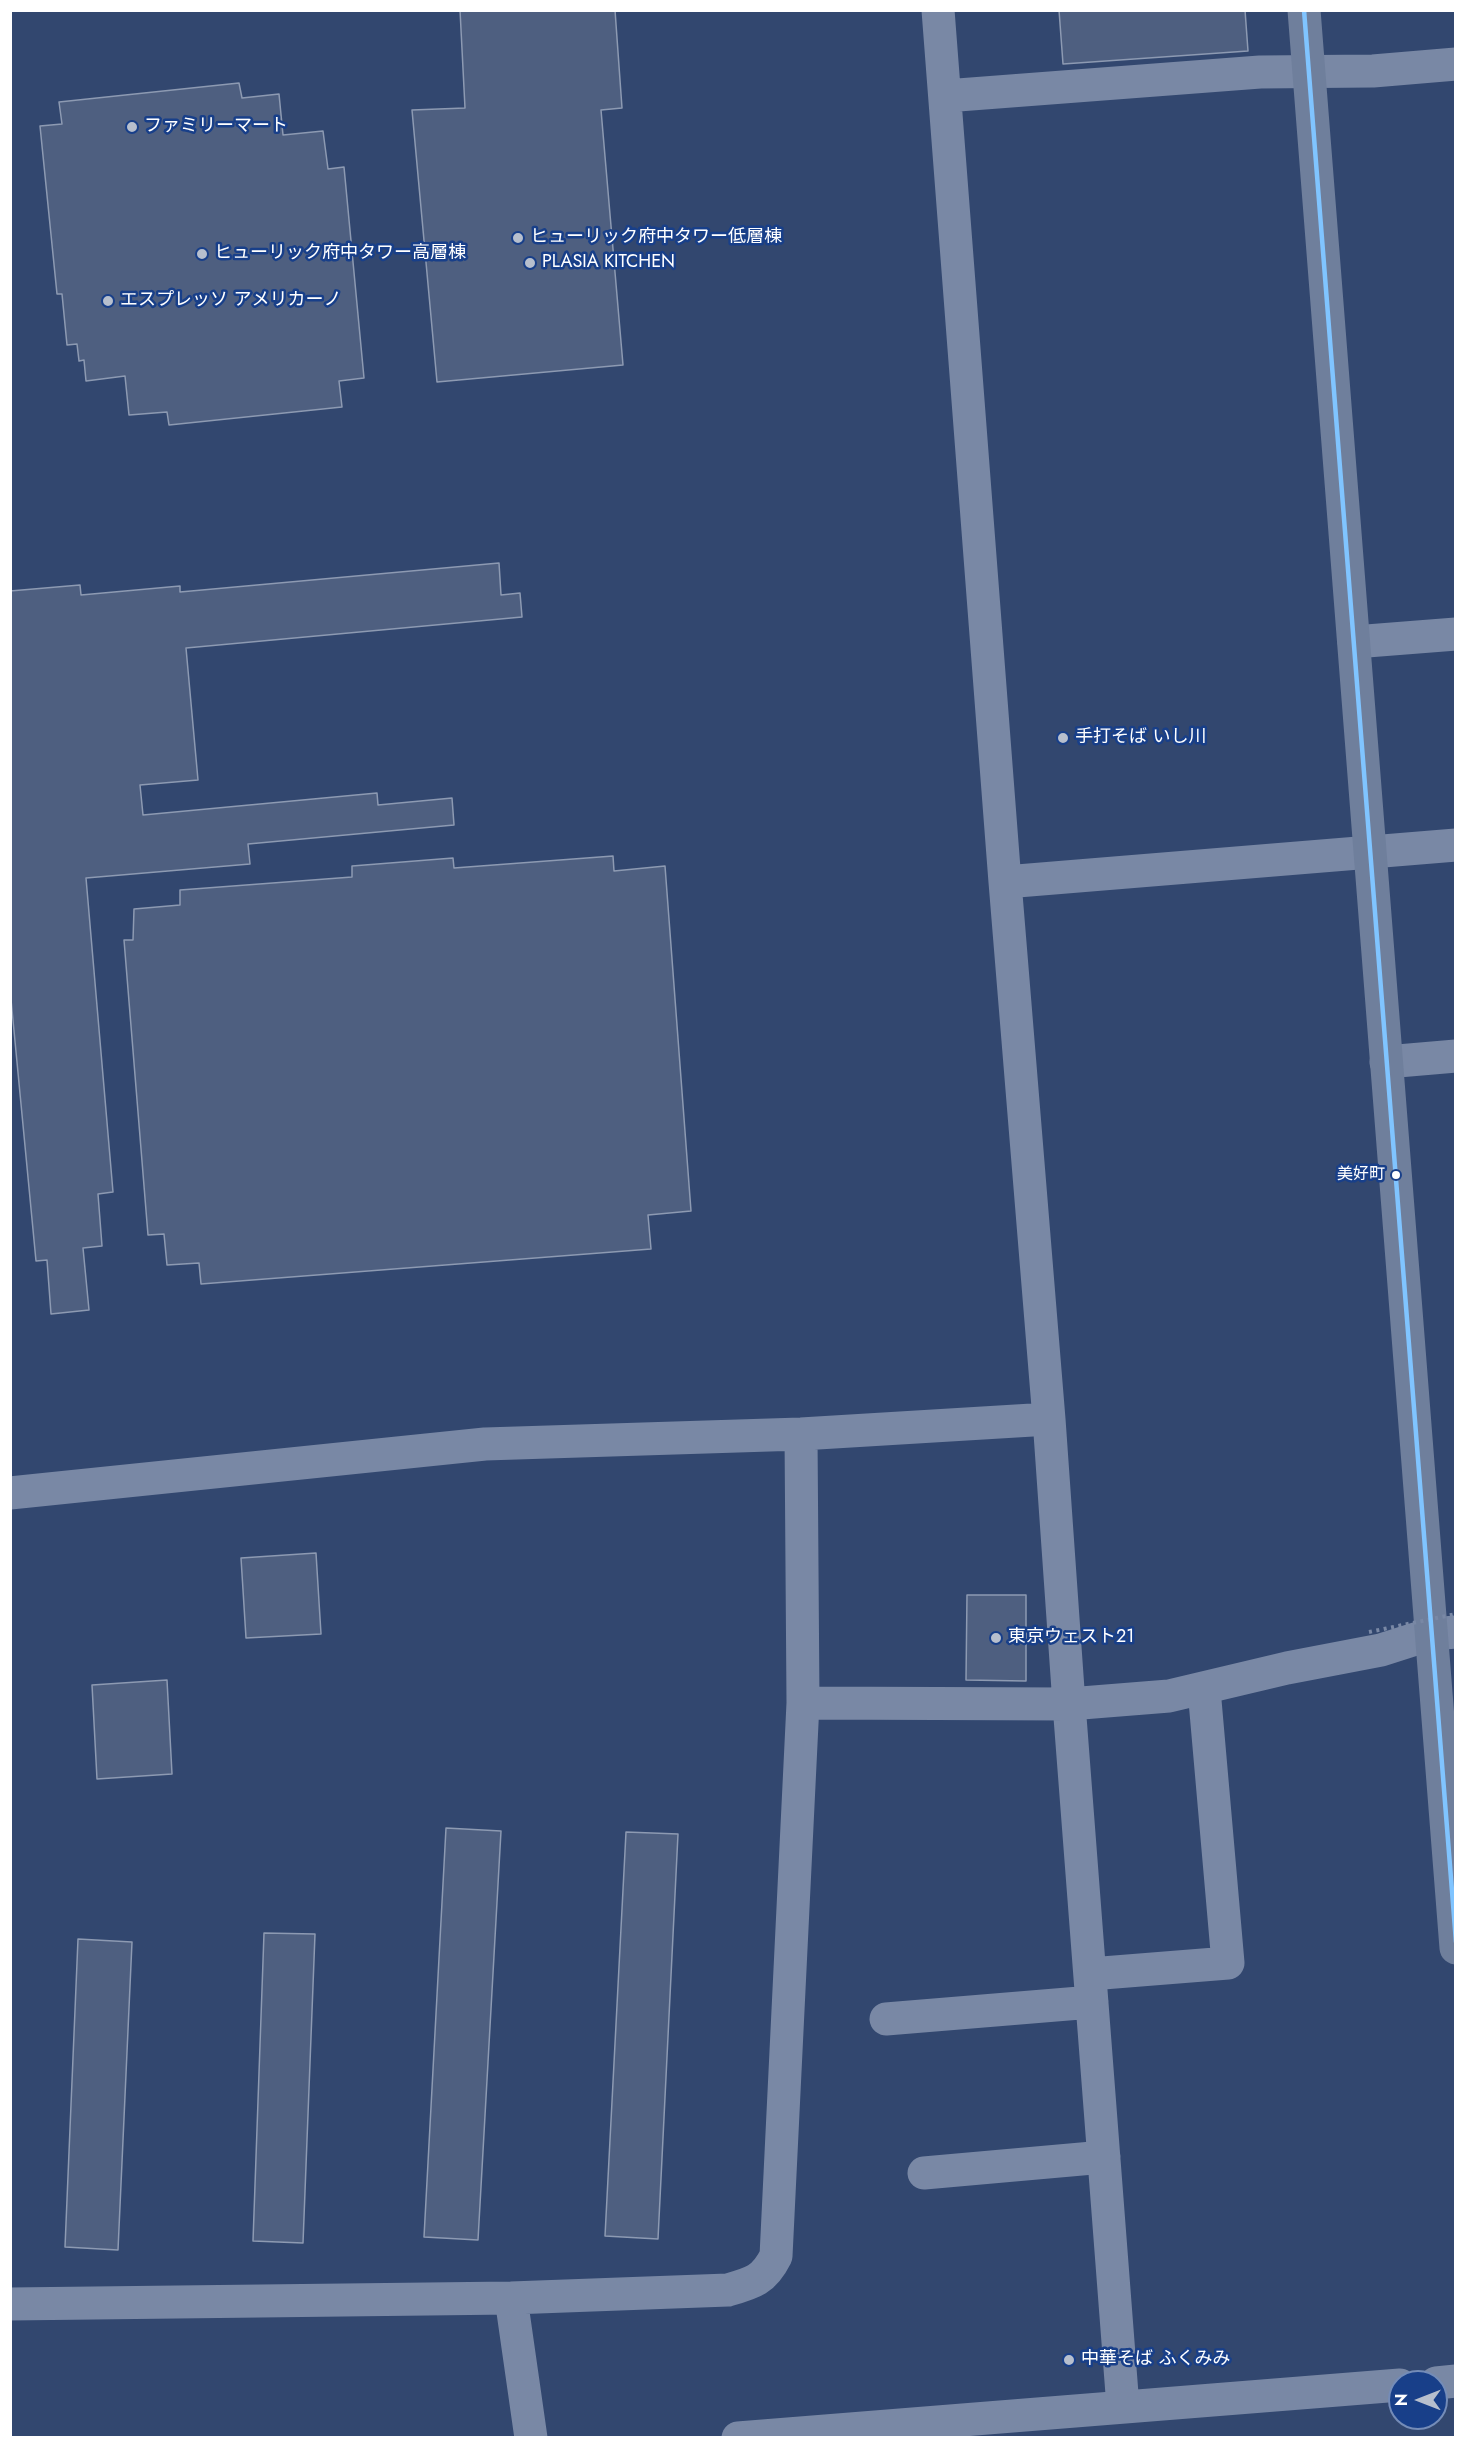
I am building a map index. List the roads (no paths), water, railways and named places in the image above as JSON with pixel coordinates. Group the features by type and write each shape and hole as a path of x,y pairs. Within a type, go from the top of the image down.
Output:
{"highway":[{"path":"1304,10 1386,1062 1447,1626 1455,1948"}],"street":[{"path":"938,10 1049,1419 1123,2407"},
{"path":"945,96 1260,72 1373,71 1455,64"},
{"path":"1354,642 1455,634"},
{"path":"1005,882 1455,845"},
{"path":"1386,1062 1455,1056"},
{"path":"10,1494 485,1444 801,1434 1049,1419"},
{"path":"10,2304 511,2298 728,2290 750,2284 768,2273 776,2256 803,1703 801,1434"},
{"path":"803,1703 1069,1704 1169,1696 1287,1668 1381,1650 1447,1626"},
{"path":"886,2019 1091,1988 1228,1963 1204,1689"},
{"path":"924,2173 1104,2157"},
{"path":"511,2298 531,2438"},
{"path":"738,2438 998,2428 1123,2407 1388,2386"}],"place":[{"name":"ファミリーマート","path":"132,127"},
{"name":"ヒューリック府中タワー低層棟","path":"518,238"},
{"name":"ヒューリック府中タワー高層棟","path":"202,254"},
{"name":"PLASIA KITCHEN","path":"530,263"},
{"name":"エスプレッソ アメリカーノ","path":"108,301"},
{"name":"手打そば いし川","path":"1063,738"},
{"name":"美好町","path":"1396,1175"},
{"name":"東京ウェスト21","path":"996,1638"},
{"name":"中華そば ふくみみ","path":"1069,2360"}]}
